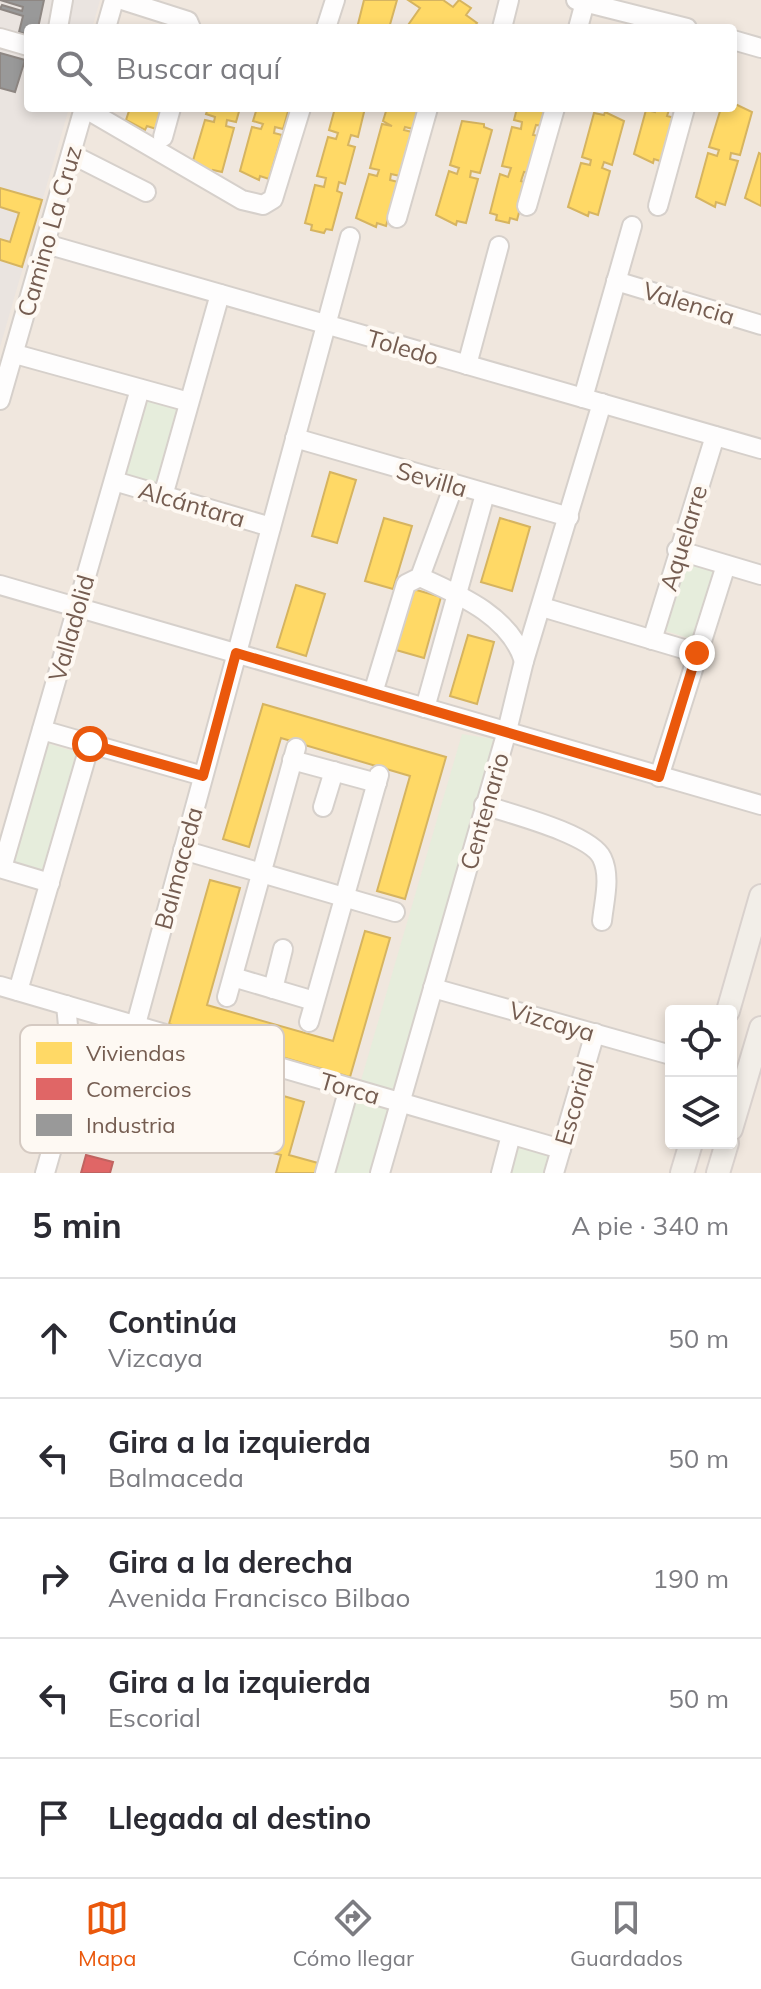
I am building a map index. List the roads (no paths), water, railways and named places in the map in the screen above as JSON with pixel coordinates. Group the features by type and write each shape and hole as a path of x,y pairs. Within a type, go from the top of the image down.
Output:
{"main road":[{"path":"730,1005 761,896"},
{"path":"737,1109 761,1028"},
{"path":"682,1173 689,1149"},
{"path":"718,1173 725,1149"}],"street":[{"path":"59,24 63,0"},
{"path":"107,24 114,0"},
{"path":"122,0 189,24"},
{"path":"327,24 335,0"},
{"path":"503,24 509,0"},
{"path":"578,24 580,1 671,24"},
{"path":"0,38 24,45"},
{"path":"737,41 761,48"},
{"name":"Camino La Cruz","path":"0,400 83,112"},
{"path":"91,112 242,200 263,205 273,199 300,112"},
{"path":"163,137 170,112"},
{"path":"397,218 427,112"},
{"path":"527,206 554,112"},
{"path":"658,206 684,112"},
{"path":"71,154 146,192"},
{"path":"583,398 632,226"},
{"name":"Balmaceda","path":"135,1025 350,237"},
{"name":"Toledo","path":"46,244 761,449"},
{"path":"467,365 499,246"},
{"name":"Valencia","path":"616,281 761,325"},
{"path":"163,496 220,294"},
{"path":"15,354 189,402"},
{"name":"Valladolid","path":"1,868 140,389"},
{"name":"Centenario","path":"380,1173 507,731 524,661 602,403"},
{"name":"Aquelarre","path":"652,640 677,550 715,436"},
{"name":"Sevilla","path":"295,438 569,517"},
{"name":"Alcántara","path":"114,481 271,527"},
{"path":"373,693 406,584 420,577 454,485"},
{"path":"425,708 485,494"},
{"path":"677,550 761,575"},
{"path":"659,777 726,565"},
{"path":"420,577 459,595 515,636 524,661"},
{"path":"0,585 761,805"},
{"path":"542,607 697,653"},
{"path":"42,730 203,776"},
{"path":"9,989 50,883 90,744"},
{"path":"227,997 294,754 334,771 378,779 309,1022"},
{"path":"323,807 334,771"},
{"path":"484,805 590,843 602,859 607,880 602,921"},
{"path":"183,850 395,912"},
{"path":"1,868 50,883"},
{"path":"273,989 283,949"},
{"path":"233,977 314,1001"},
{"name":"Vizcaya","path":"433,988 665,1053"},
{"name":"Torca","path":"9,989 135,1025"},
{"path":"66,1005 68,1025"},
{"name":"Escorial","path":"554,1173 595,1033"},
{"name":"Torca","path":"284,1069 561,1149"},
{"path":"325,1173 349,1088"},
{"path":"501,1173 511,1135"},
{"path":"45,1173 51,1153"}]}
